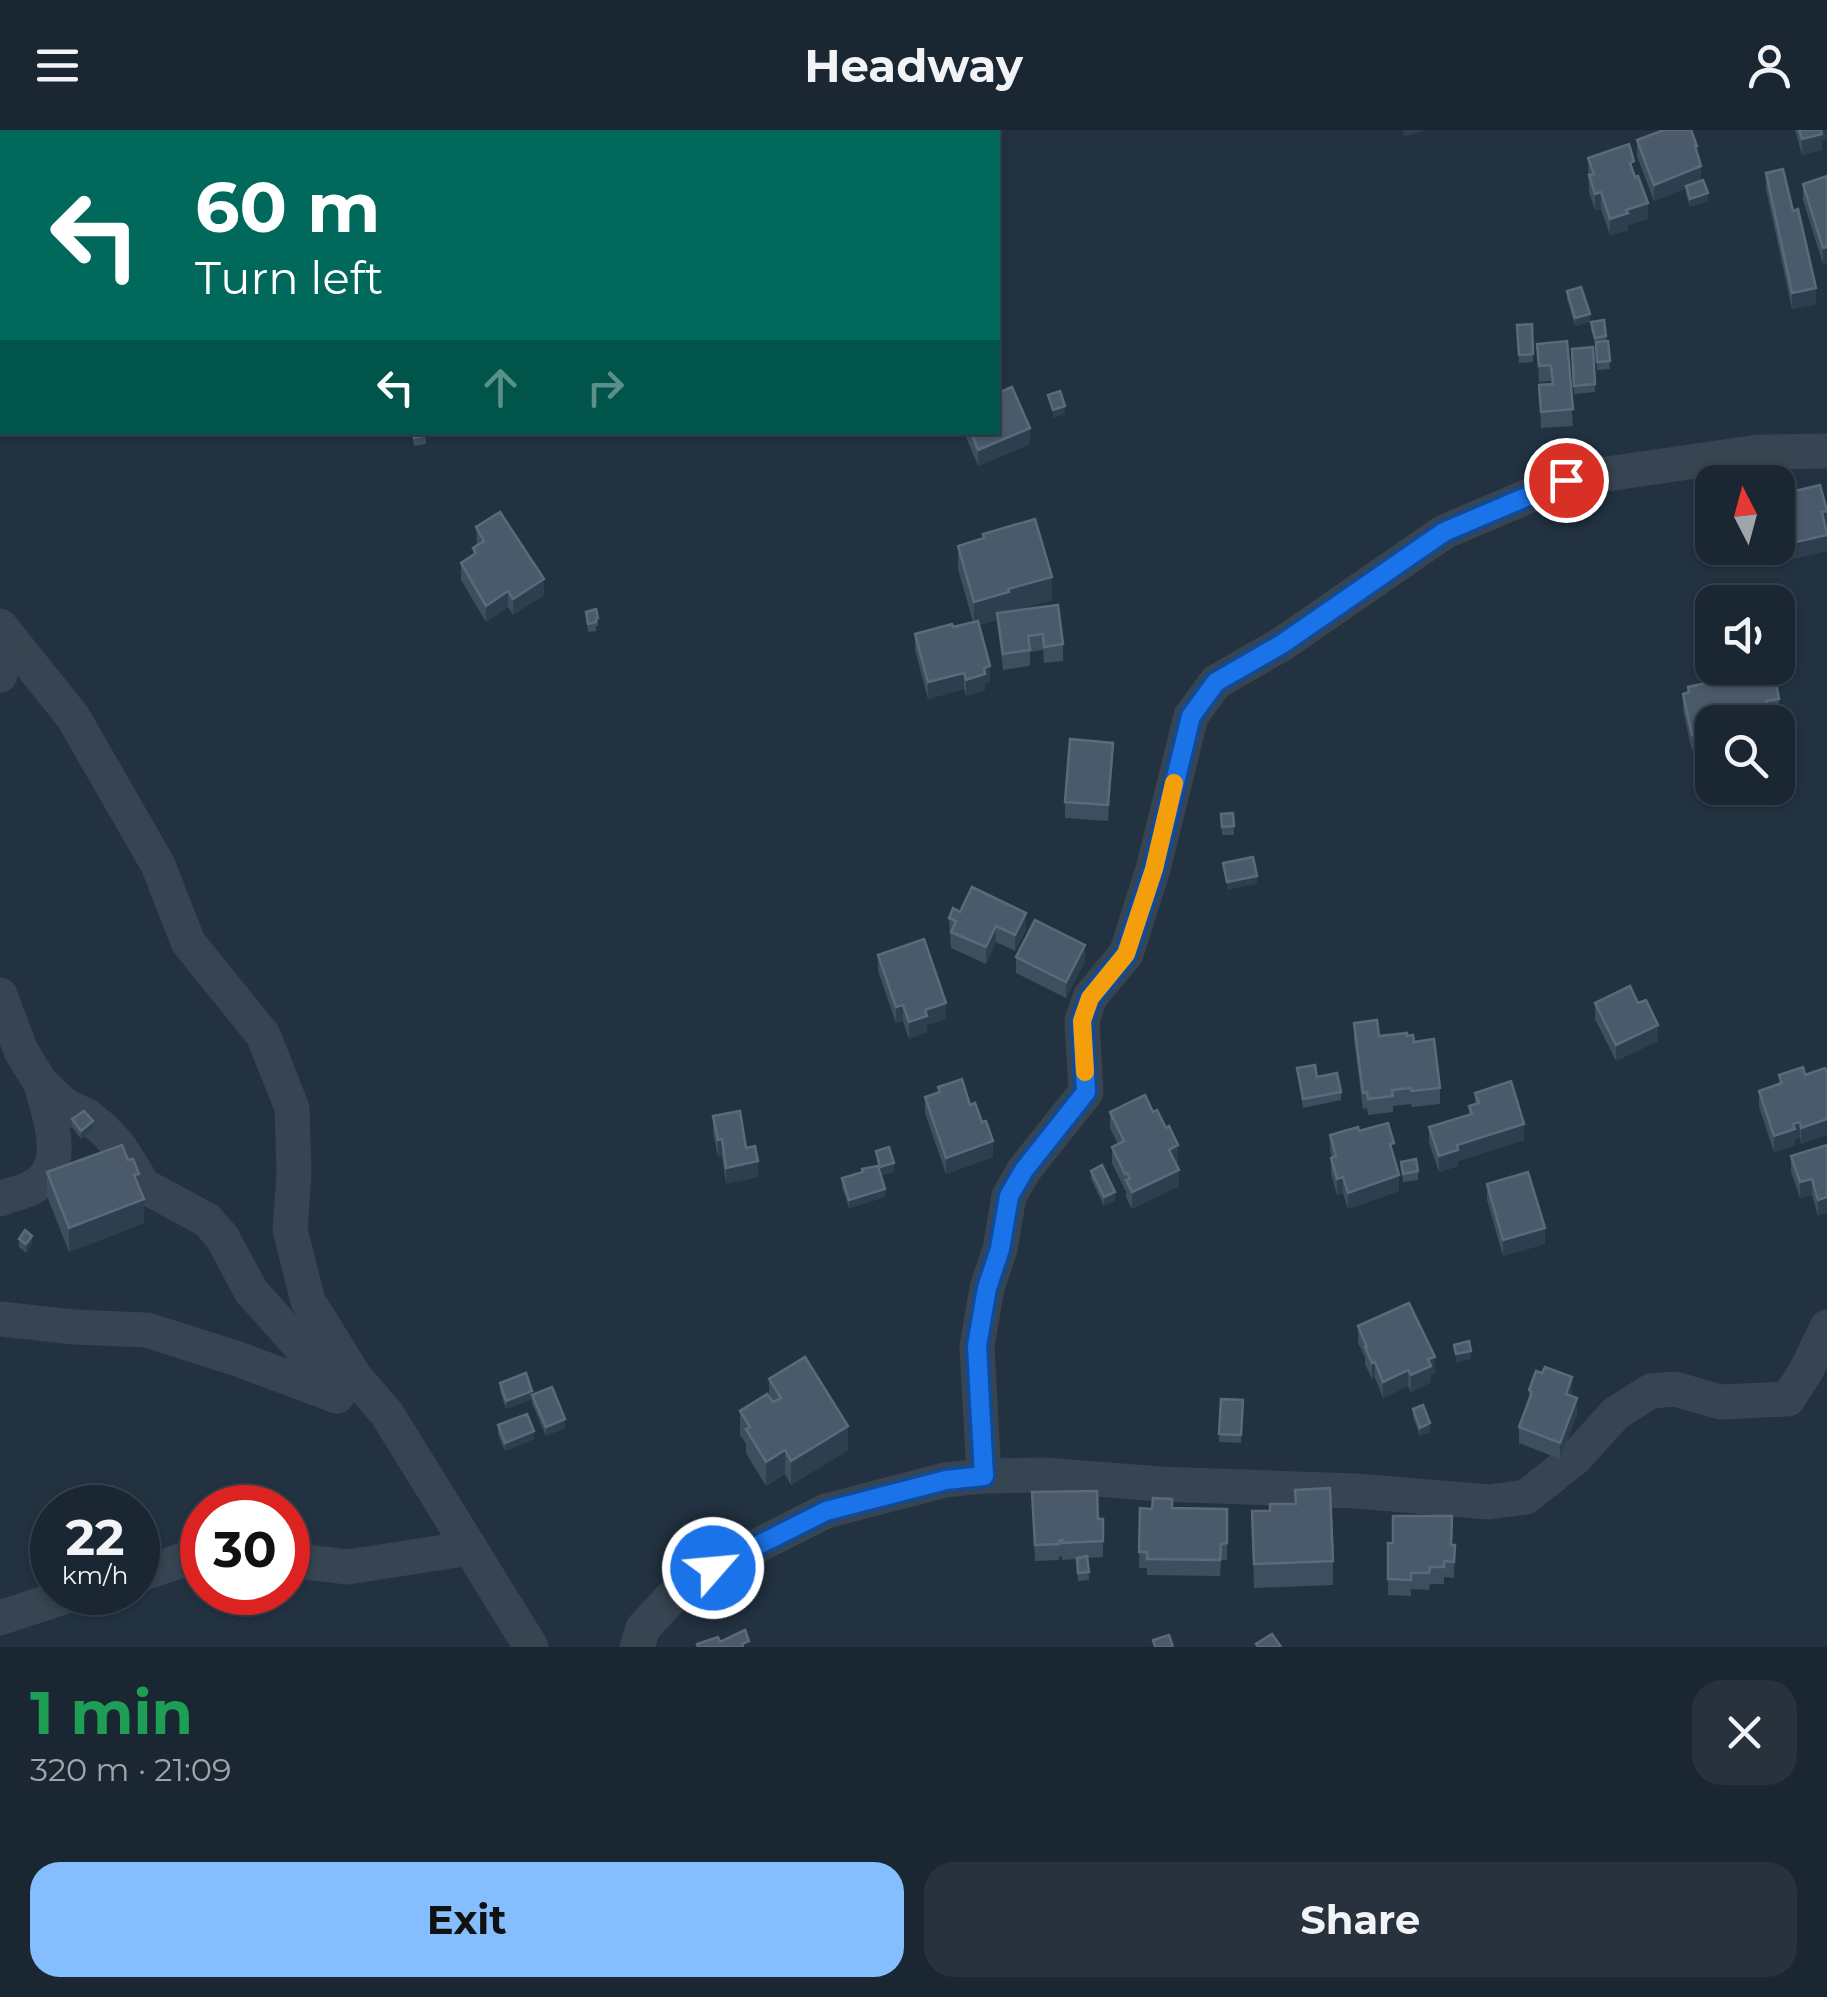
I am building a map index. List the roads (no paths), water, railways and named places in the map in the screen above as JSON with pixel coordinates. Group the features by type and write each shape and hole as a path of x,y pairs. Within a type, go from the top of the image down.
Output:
{"street":[{"path":"984,1476 977,1346 1009,1196 1024,1170 1086,1092 1082,1021 1090,998 1126,954 1154,869 1191,716 1216,682 1282,644 1444,532 1566,480 1758,452 1827,451"},
{"path":"0,675 3,630"},
{"path":"3,630 73,717 158,865 188,942 263,1035 292,1108 294,1174 290,1230 308,1300 355,1377 388,1414 531,1647"},
{"path":"0,995 21,1051 40,1082 64,1105 88,1116 102,1128 119,1146 144,1186 207,1220 222,1238 251,1292 300,1346 337,1396"},
{"path":"0,1198 30,1190 46,1177 56,1146 40,1082"},
{"path":"0,1319 147,1330 388,1414"},
{"path":"637,1647 644,1628 688,1581 826,1511 946,1480 1045,1475 1489,1502 1526,1497 1575,1458 1616,1412 1650,1391 1674,1388 1720,1402 1788,1399 1827,1327"},
{"path":"310,1563 348,1567 470,1548"},
{"path":"0,1618 30,1608"}]}
